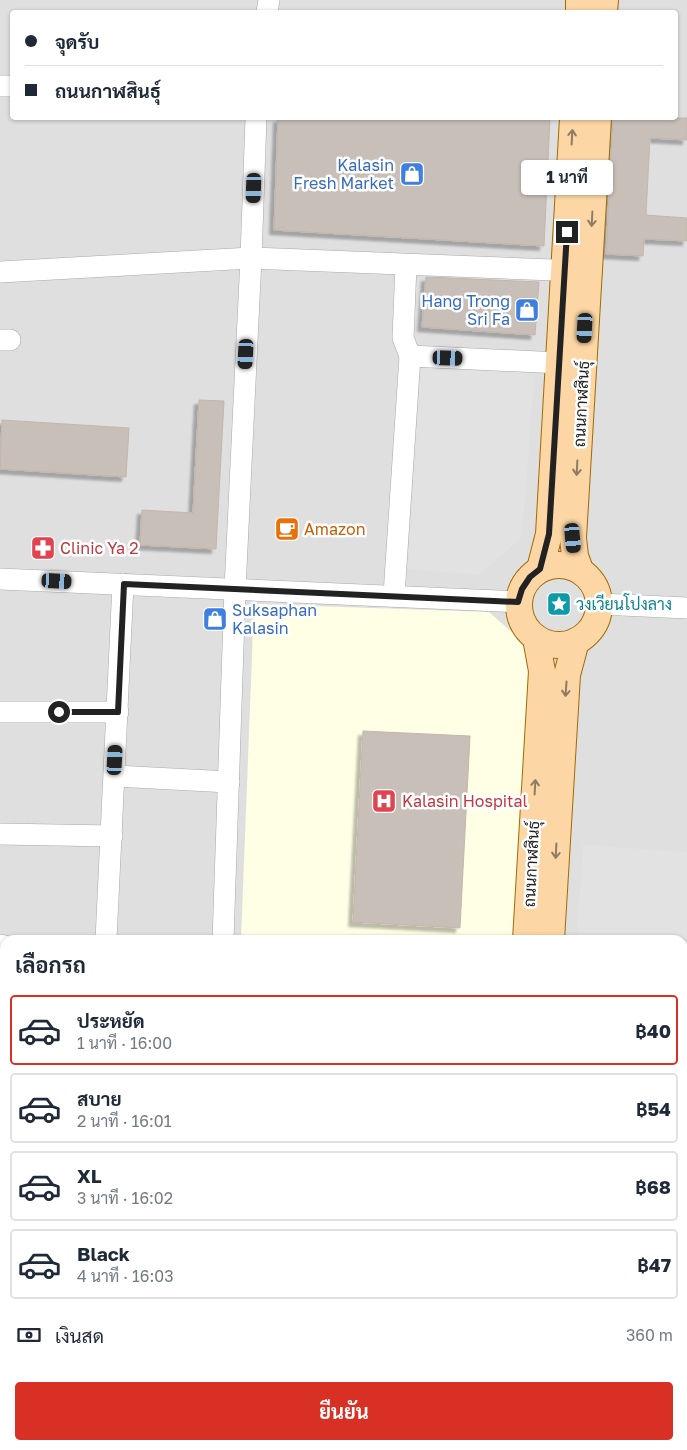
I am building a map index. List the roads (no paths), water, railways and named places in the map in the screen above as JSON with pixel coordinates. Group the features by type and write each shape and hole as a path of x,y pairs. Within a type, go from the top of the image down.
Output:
{"main road":[{"name":"ถนนกาฬสินธุ์","path":"573,120 577,271 573,538 575,556 580,570"},
{"name":"ถนนกาฬสินธุ์","path":"540,569 549,534 560,363 577,271 598,120"},
{"path":"553,564 567,565 580,570 594,584 600,604 598,617 592,629 576,642 559,646 547,644 536,638 522,621 518,602 526,583 540,569 553,564"},
{"name":"ถนนกาฬสินธุ์","path":"526,935 542,671 536,638"},
{"name":"ถนนกาฬสินธุ์","path":"551,935 567,675 576,642"}],"street":[{"path":"223,935 235,589 256,120"},
{"path":"0,272 251,258 577,271"},
{"path":"394,596 410,356 403,338 406,265"},
{"path":"410,356 560,363"},
{"path":"0,579 518,602"},
{"path":"106,935 124,584"},
{"path":"600,604 687,608"},
{"path":"0,712 118,712"},
{"path":"114,776 229,782"},
{"path":"0,834 112,836"}],"place":[{"name":"Kalasin Fresh Market","path":"412,174"},
{"name":"Hang Trong Sri Fa","path":"527,310"},
{"name":"Amazon","path":"287,529"},
{"name":"Clinic Ya 2","path":"43,548"},
{"name":"วงเวียนโปงลาง","path":"559,604"},
{"name":"Suksaphan Kalasin","path":"215,619"},
{"name":"Kalasin Hospital","path":"384,801"}]}
